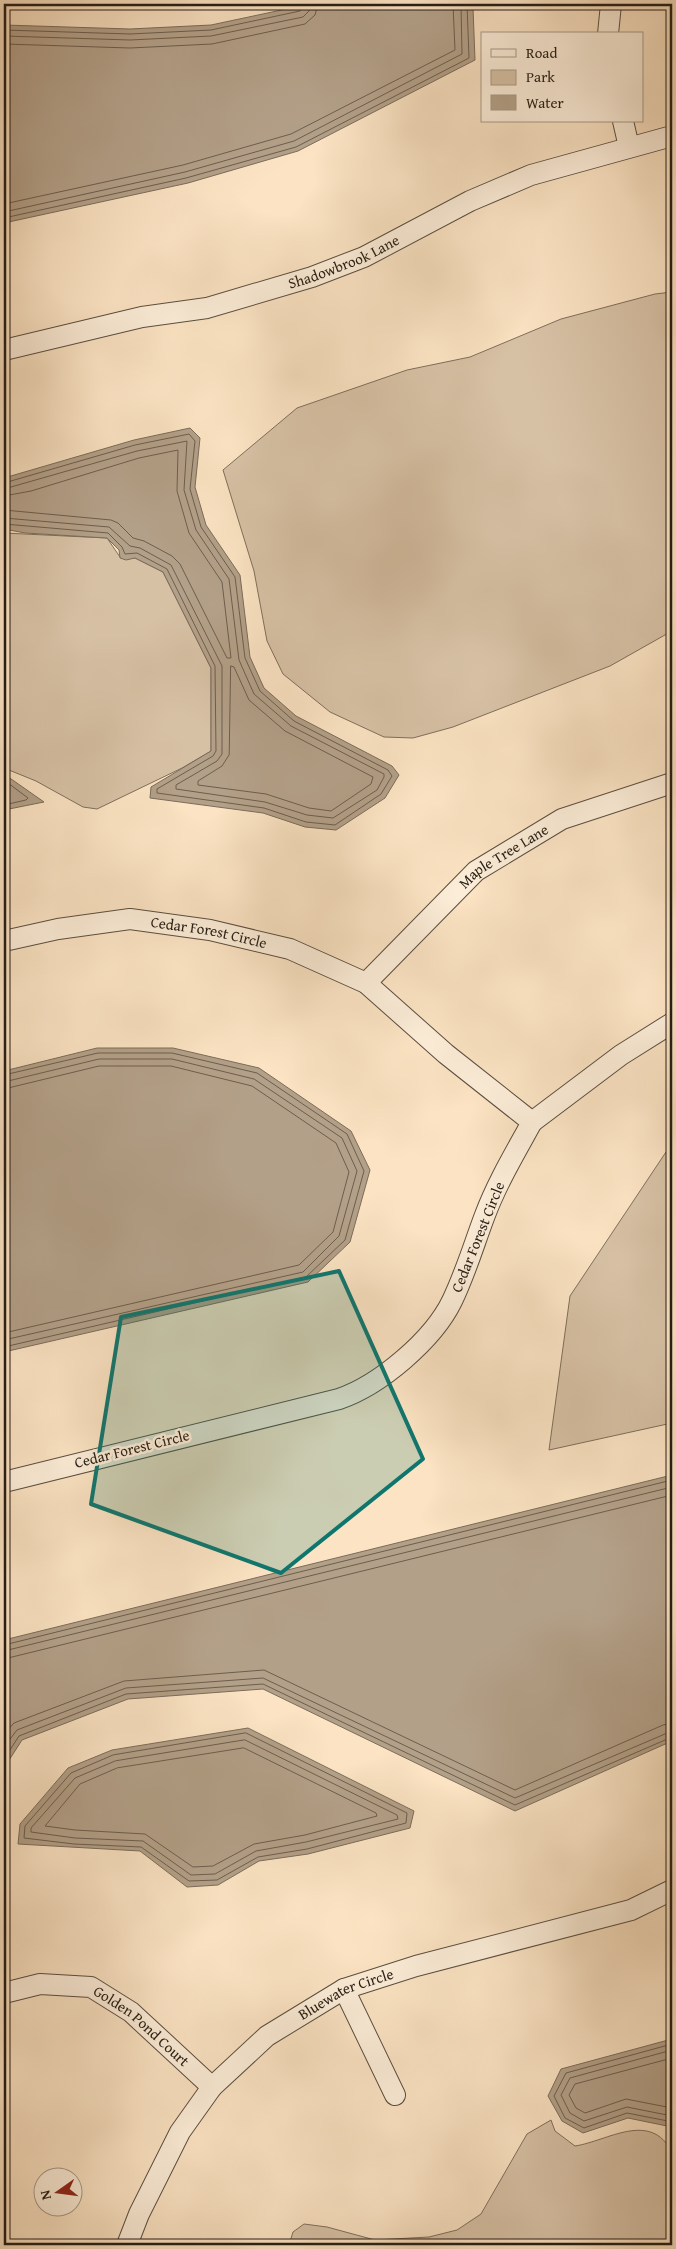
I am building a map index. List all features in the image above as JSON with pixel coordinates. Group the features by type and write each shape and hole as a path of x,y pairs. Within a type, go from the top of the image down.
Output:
{"street":[{"path":"608,32 611,4"},
{"path":"624,122 629,147"},
{"name":"Shadowbrook Lane","path":"4,350 142,317 207,308 312,277 364,257 470,201 531,175 672,136"},
{"name":"Maple Tree Lane","path":"366,983 476,871 562,819 672,783"},
{"name":"Cedar Forest Circle","path":"4,941 58,929 130,920 210,930 290,949 366,983 446,1054 532,1122 485,1215 472,1257 451,1303 423,1341 380,1378 358,1393 339,1399 4,1482"},
{"path":"532,1122 621,1055 672,1023"},
{"name":"Bluewater Circle","path":"127,2245 139,2214 180,2132 212,2087 267,2036 344,1989 416,1966 632,1910 672,1890"},
{"name":"Golden Pond Court","path":"4,1993 40,1984 91,1987 131,2012 212,2087"},
{"path":"344,1989 395,2095"}],"highlighted area":[{"path":"339,1271 423,1459 281,1573 91,1504 121,1317"}],"green space":[{"path":"672,292 672,631 610,666 453,727 413,738 384,737 330,712 283,674 267,641 254,571 223,470 297,408 407,370 470,357 561,319 655,294"},
{"path":"4,533 107,538 120,557 135,558 163,572 211,668 211,751 182,768 97,809 83,807 36,781 4,768"},
{"path":"672,1149 672,1423 549,1450 570,1296 666,1152"},
{"path":"551,2120 555,2131 575,2146 628,2131 640,2130 652,2133 663,2139 672,2152 672,2245 289,2245 293,2232 304,2224 327,2227 375,2240 429,2237 457,2230 481,2214 527,2134"}],"water":[{"path":"310,4 471,4 473,8 475,60 298,151 188,183 4,223 4,25 130,29 211,25"},
{"path":"190,428 200,438 195,487 206,525 240,575 250,657 264,688 296,716 392,766 399,775 385,798 336,830 305,827 263,813 150,798 151,787 211,751 211,668 163,572 135,558 126,560 120,558 119,550 107,538 25,533 4,529 4,478 134,440"},
{"path":"4,774 44,802 4,810"},
{"path":"97,1048 173,1048 259,1068 351,1131 370,1170 350,1242 308,1282 4,1352 4,1071"},
{"path":"672,1475 672,1741 515,1811 263,1689 128,1699 22,1740 4,1768 4,1640"},
{"path":"248,1728 414,1811 410,1828 308,1854 259,1861 218,1885 187,1887 140,1851 18,1844 20,1824 68,1768 112,1750"},
{"path":"672,2039 672,2135 667,2126 628,2118 583,2133 562,2121 548,2096 561,2069"}]}
